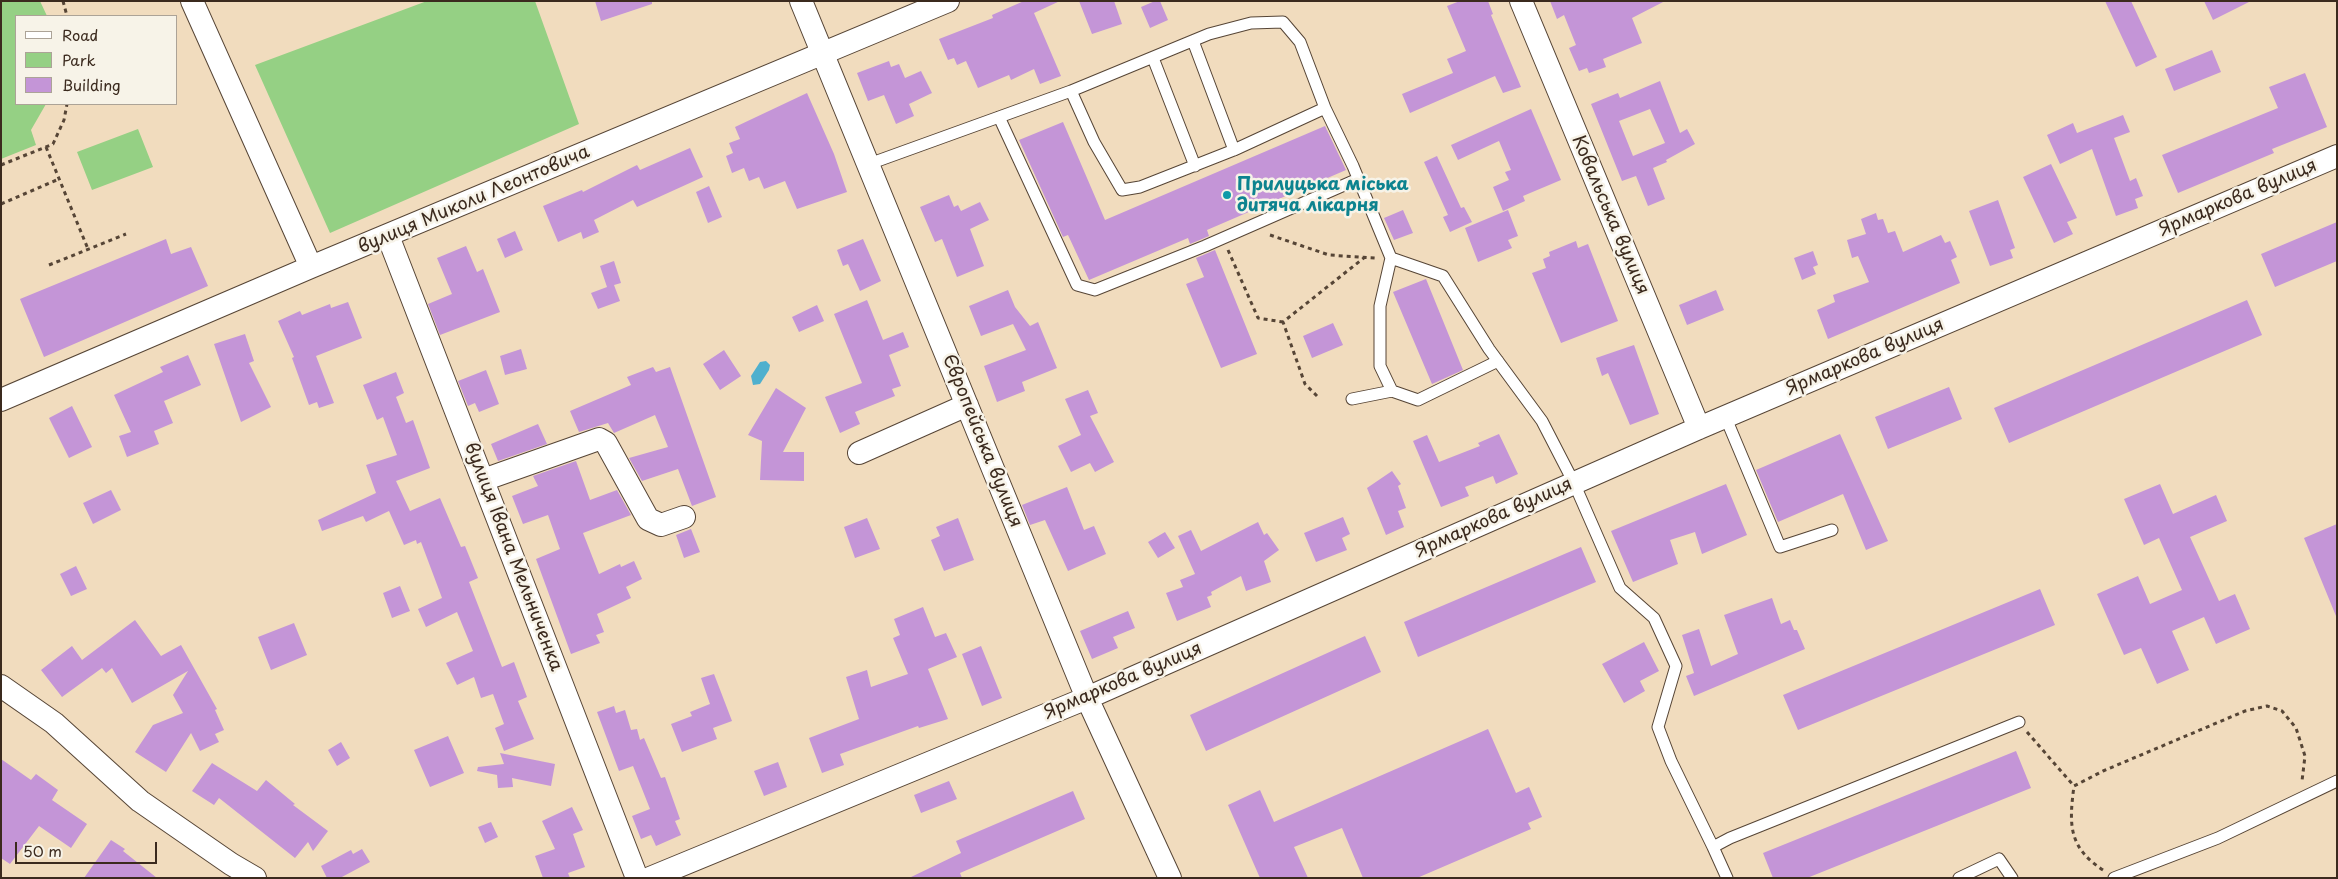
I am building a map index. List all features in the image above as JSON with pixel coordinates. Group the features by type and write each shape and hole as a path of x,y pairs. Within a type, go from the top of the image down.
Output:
{"street":[{"path":"192,1 311,268"},
{"name":"Європейська вулиця","path":"801,1 1087,698 1170,878"},
{"name":"вулиця Миколи Леонтовича","path":"1,400 948,1"},
{"name":"Ковальська вулиця","path":"1521,1 1699,428"},
{"name":"Ярмаркова вулиця","path":"650,878 1087,698 1726,416 2337,156"},
{"name":"вулиця Івана Мельниченка","path":"388,236 637,878"},
{"path":"859,453 967,405"},
{"path":"483,480 598,439 606,443 648,518 661,525 684,518"},
{"path":"1,686 54,723 140,801 231,864 255,878"}],"lane":[{"path":"869,164 1071,91 1209,34 1251,23 1283,22 1300,42 1325,108 1358,179 1390,258 1380,306 1380,366 1392,391"},
{"path":"1193,41 1234,150"},
{"path":"1153,58 1195,166"},
{"path":"1071,91 1094,142 1122,190 1140,187 1195,166 1325,108"},
{"path":"999,117 1077,285 1095,290 1358,179"},
{"path":"1390,258 1443,276 1498,361 1542,421 1574,483 1620,588 1654,618 1676,666 1658,727 1671,761 1726,878"},
{"path":"1352,399 1392,391 1418,400 1498,361"},
{"path":"1726,416 1780,547 1832,530"},
{"path":"1713,847 1730,838 2020,722"},
{"path":"2114,878 2218,838 2337,781"},
{"path":"1959,878 1998,859 2012,878"}],"path":[{"path":"63,1 67,15"},
{"path":"1,165 53,144 64,120 67,105"},
{"path":"46,147 88,249"},
{"path":"1,204 59,179"},
{"path":"1248,227 1329,256 1390,258"},
{"path":"50,265 126,234"},
{"path":"1222,238 1258,318 1283,322 1366,257"},
{"path":"1283,322 1305,384 1317,396"},
{"path":"2074,786 2103,771 2245,711 2268,706 2282,711 2296,728 2305,756 2302,780 2296,800"},
{"path":"2020,722 2074,786 2070,819 2074,840 2095,864 2114,878"}],"green space":[{"path":"1,1 40,1 47,15 15,15 15,105 45,105 31,130 36,145 1,159"},
{"path":"427,1 535,1 579,124 330,233 255,65"},
{"path":"138,129 153,167 92,190 77,152"}],"water":[{"path":"766,361 770,365 769,370 760,384 753,385 751,376 760,362"}],"building":[{"path":"595,1 652,1 652,4 601,21"},
{"path":"1024,1 1060,1 1034,13 1061,76 1040,84 1034,69 1011,80 1009,75 978,88 966,61 957,65 954,58 948,60 939,39 993,18 992,15"},
{"path":"1079,1 1114,1 1122,24 1092,34"},
{"path":"1155,1 1160,1 1168,20 1150,28 1141,7"},
{"path":"1460,1 1488,1 1493,14 1491,15 1521,87 1503,93 1495,76 1410,113 1402,94 1453,73 1447,59 1466,51 1447,6"},
{"path":"1550,1 1665,1 1632,18 1642,43 1603,59 1606,67 1589,73 1587,68 1579,71 1569,48 1576,45 1564,15 1557,19"},
{"path":"2105,1 2131,1 2157,57 2136,67"},
{"path":"2204,1 2251,1 2213,20"},
{"path":"2212,50 2221,72 2174,91 2165,69"},
{"path":"889,61 891,67 899,64 905,78 921,71 932,93 909,104 914,116 896,124 884,95 868,101 857,73"},
{"path":"2305,73 2327,127 2272,149 2274,153 2178,193 2162,155 2278,108 2269,87"},
{"path":"1660,81 1680,133 1687,129 1695,144 1666,160 1667,162 1653,168 1665,199 1648,206 1636,176 1622,181 1591,104 1618,93 1620,98","holes":["1650,109 1665,143 1633,156 1619,121"]},
{"path":"807,93 834,154 847,192 797,209 785,181 764,189 759,177 749,181 744,168 732,173 726,156 733,153 729,143 740,139 735,127"},
{"path":"1531,109 1561,180 1523,196 1525,201 1503,211 1493,187 1509,180 1505,172 1511,170 1499,141 1458,160 1451,145"},
{"path":"2123,115 2130,132 2114,138 2130,181 2136,178 2143,196 2135,199 2138,208 2116,216 2092,149 2060,164 2047,135 2073,123 2077,133"},
{"name":"Прилуцька міська дитяча лікарня","path":"1063,122 1105,220 1325,126 1346,170 1207,230 1209,236 1202,239 1190,244 1188,238 1089,280 1068,235 1063,237 1019,140"},
{"path":"690,148 703,177 637,207 633,200 594,220 599,232 583,239 581,232 558,242 543,206 582,190 583,192 637,165 640,170"},
{"path":"1437,156 1461,208 1464,207 1472,222 1450,232 1443,217 1448,215 1424,162"},
{"path":"2051,164 2077,218 2067,222 2073,234 2054,243 2023,177"},
{"path":"709,186 722,217 708,223 696,192"},
{"path":"949,195 954,207 958,205 961,211 980,202 989,220 970,229 984,266 957,277 942,239 935,242 920,207"},
{"path":"1998,200 2015,248 2010,250 2013,258 1990,266 1969,211"},
{"path":"1403,210 1413,233 1394,240 1384,218"},
{"path":"1508,210 1518,236 1508,240 1512,248 1478,262 1465,228"},
{"path":"1876,213 1878,220 1883,219 1888,233 1895,231 1903,252 1941,235 1945,243 1950,241 1957,257 1951,260 1960,283 1828,339 1817,310 1835,302 1833,295 1869,282 1858,256 1852,258 1847,240 1866,234 1861,219"},
{"path":"2337,222 2337,261 2275,287 2261,254"},
{"path":"515,231 523,250 505,258 497,239"},
{"path":"166,239 171,254 191,247 208,286 44,357 20,299"},
{"path":"863,239 881,281 860,291 848,264 843,266 837,250"},
{"path":"1576,241 1578,248 1588,244 1618,321 1561,343 1532,273 1546,268 1543,259 1550,256 1549,252"},
{"path":"466,246 477,272 483,269 500,312 440,335 428,304 452,294 437,258"},
{"path":"1215,250 1257,354 1221,368 1186,284 1204,277 1196,258"},
{"path":"1813,251 1818,265 1813,267 1816,274 1802,280 1794,258"},
{"path":"614,261 621,283 614,285 620,301 598,309 591,293 607,287 600,266"},
{"path":"1426,279 1463,370 1432,384 1393,292"},
{"path":"1008,290 1015,307 1030,326 1038,322 1057,368 1022,382 1025,391 997,402 984,366 1026,350 1013,324 981,336 969,306"},
{"path":"1716,290 1724,310 1687,325 1679,305"},
{"path":"867,300 883,340 903,332 909,347 889,355 901,386 892,389 895,396 855,412 860,424 840,433 825,397 862,383 834,314"},
{"path":"2247,300 2262,335 2009,443 1994,408"},
{"path":"348,302 362,338 316,356 334,403 319,408 317,402 309,405 292,358 294,357 278,321 300,311 302,315 330,304 331,308"},
{"path":"817,305 824,321 799,332 792,317"},
{"path":"1333,323 1343,345 1312,358 1303,336"},
{"path":"245,334 254,361 249,363 271,407 241,422 214,344"},
{"path":"1634,345 1659,414 1630,425 1608,373 1602,376 1596,358"},
{"path":"521,349 527,369 505,375 500,356"},
{"path":"724,350 741,376 720,390 703,364"},
{"path":"188,355 201,385 164,401 173,423 154,431 159,444 127,457 119,436 131,432 114,395 163,372 160,367"},
{"path":"653,367 656,372 670,367 716,497 692,506 678,469 642,481 629,458 668,447 655,415 614,433 608,423 579,432 570,411 631,385 627,377"},
{"path":"486,370 499,404 479,412 475,403 468,406 458,381"},
{"path":"396,372 404,393 396,397 406,423 413,420 430,468 396,481 410,511 440,498 461,547 465,546 478,578 469,582 502,667 514,662 527,697 518,701 534,739 504,751 495,728 504,724 493,694 481,698 474,677 457,685 446,663 473,651 457,612 426,627 418,609 442,598 421,542 417,544 416,540 404,545 389,511 366,522 363,516 322,531 318,520 376,493 366,465 397,455 383,417 377,420 363,385"},
{"path":"1949,387 1962,419 1888,449 1875,417"},
{"path":"776,388 806,408 783,452 804,452 804,481 760,480 762,441 748,435"},
{"path":"1088,390 1098,413 1090,416 1114,462 1095,472 1090,463 1071,472 1058,446 1081,435 1065,399"},
{"path":"72,406 92,447 69,458 49,418"},
{"path":"538,424 547,444 498,461 491,444"},
{"path":"1499,434 1518,474 1496,484 1493,476 1465,487 1469,496 1441,507 1413,441 1427,435 1439,462 1480,446 1478,443"},
{"path":"1840,434 1888,541 1866,550 1843,494 1778,522 1756,470"},
{"path":"576,461 590,500 617,490 631,515 583,533 599,574 620,564 621,567 634,561 642,579 626,587 631,598 597,614 604,632 596,635 600,643 571,654 536,559 560,549 548,515 523,524 512,496 538,486 533,476"},
{"path":"1392,471 1401,484 1398,486 1406,508 1398,511 1404,527 1386,535 1367,488"},
{"path":"1726,484 1747,535 1702,554 1695,532 1670,540 1678,564 1633,582 1611,531"},
{"path":"2160,484 2173,514 2216,495 2227,521 2190,537 2219,601 2235,594 2250,629 2216,644 2204,617 2172,631 2189,670 2157,684 2141,648 2124,655 2097,594 2138,576 2150,604 2182,590 2159,538 2144,545 2124,499"},
{"path":"1067,487 1084,530 1094,526 1106,554 1068,571 1045,520 1030,525 1022,505"},
{"path":"111,490 121,510 93,524 83,503"},
{"path":"1343,517 1350,534 1342,538 1347,550 1316,562 1304,533"},
{"path":"867,518 880,549 855,558 844,527"},
{"path":"958,518 974,560 944,571 931,540 940,536 936,527"},
{"path":"1258,522 1264,535 1267,533 1279,550 1264,561 1271,582 1246,591 1241,576 1211,592 1212,595 1207,597 1211,607 1177,621 1166,593 1183,587 1180,580 1195,574 1178,536 1191,530 1201,551"},
{"path":"2337,524 2337,616 2336,616 2304,538"},
{"path":"691,529 700,552 684,558 676,535"},
{"path":"1165,532 1175,548 1158,558 1148,542"},
{"path":"1581,547 1596,582 1418,657 1404,622"},
{"path":"76,566 87,589 71,596 60,574"},
{"path":"400,586 410,611 392,618 383,593"},
{"path":"2040,589 2055,625 1798,730 1783,695"},
{"path":"1772,598 1781,624 1790,620 1794,630 1797,630 1805,649 1694,696 1686,676 1694,673 1682,635 1699,629 1711,666 1738,654 1724,615"},
{"path":"923,607 935,637 946,633 957,657 928,669 948,719 919,728 918,726 840,754 844,765 822,773 809,738 859,719 846,677 867,670 871,687 908,674 893,638 900,635 894,619"},
{"path":"1128,611 1135,628 1113,637 1118,648 1092,659 1080,631"},
{"path":"135,620 161,656 181,645 217,709 215,710 224,730 215,734 219,742 200,751 191,733 166,772 135,752 153,725 183,713 173,695 188,671 132,703 112,668 106,673 102,668 62,697 41,670 72,646 82,660"},
{"path":"294,623 307,655 271,670 258,637"},
{"path":"1365,636 1381,672 1206,751 1190,715"},
{"path":"1644,642 1659,671 1640,681 1645,691 1624,703 1602,664"},
{"path":"981,646 1002,698 982,706 962,654"},
{"path":"714,674 732,721 713,728 717,739 682,752 671,724 692,716 690,712 710,704 701,678"},
{"path":"614,706 616,713 625,710 631,730 637,729 640,740 644,738 661,778 665,777 680,819 675,821 681,835 656,846 651,835 641,839 632,816 650,809 633,766 619,771 597,712"},
{"path":"1488,729 1516,793 1529,787 1542,817 1528,823 1531,829 1417,878 1363,878 1342,828 1294,847 1308,878 1260,878 1228,805 1260,790 1274,822"},
{"path":"448,736 464,773 430,787 414,750"},
{"path":"341,742 350,758 337,766 328,750"},
{"path":"2016,751 2031,788 1807,878 1773,878 1763,853"},
{"path":"500,753 555,764 551,786 512,778 513,787 498,788 497,775 477,771 478,767 504,764"},
{"path":"1,759 31,780 36,774 58,790 52,800 87,824 71,848 39,826 10,864 1,858"},
{"path":"778,762 787,787 764,796 754,771"},
{"path":"212,763 257,791 266,780 295,804 293,805 328,831 313,851 308,842 295,858 219,798 214,805 192,791"},
{"path":"949,781 957,799 921,813 914,795"},
{"path":"1073,791 1085,819 960,873 962,878 909,878 961,853 956,841"},
{"path":"572,807 583,830 573,834 585,867 568,873 570,878 543,878 535,856 555,849 542,821"},
{"path":"491,822 498,837 485,843 478,827"},
{"path":"111,840 125,849 123,851 157,878 84,878"},
{"path":"362,849 370,862 340,878 327,878 321,866 351,850 353,854"}],"place":[{"name":"Прилуцька міська дитяча лікарня","path":"1227,195"}]}
